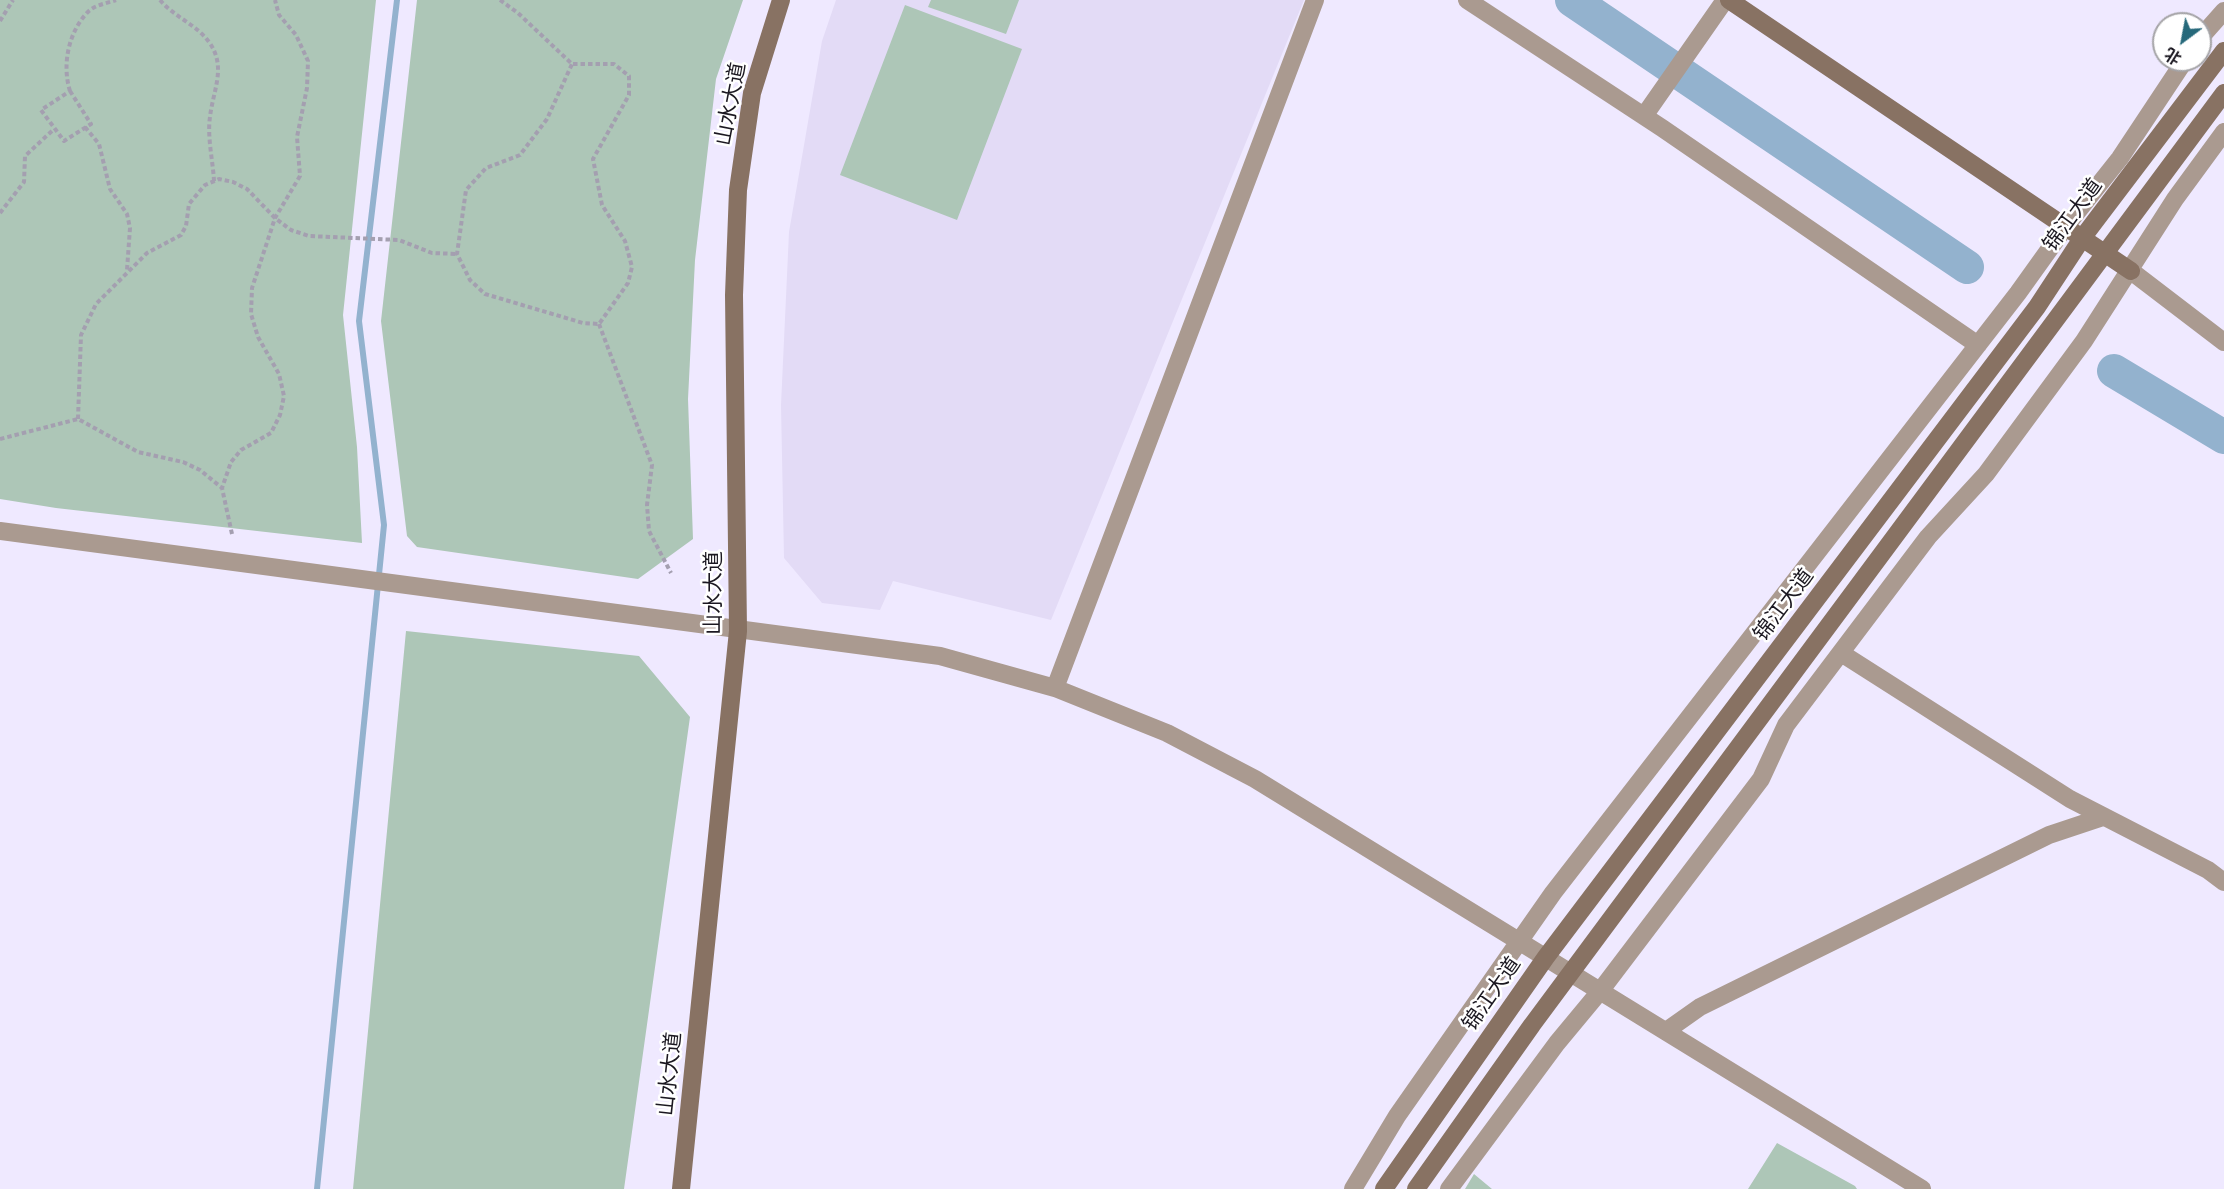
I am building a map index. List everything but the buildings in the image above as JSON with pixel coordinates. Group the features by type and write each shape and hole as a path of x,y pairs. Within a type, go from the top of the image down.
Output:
{"street":[{"name":"山水大道","path":"681,1189 738,631 734,295 738,190 752,93 781,0"},
{"path":"1055,688 1315,0"},
{"path":"1467,0 1644,116 1978,345"},
{"path":"1644,116 1727,0 2084,237 2224,342"},
{"path":"2212,24 2224,11"},
{"name":"锦江大道","path":"1384,1189 1546,957 2030,316 2084,237 2224,51"},
{"path":"1353,1189 1397,1116 1553,892 1978,345 2066,226 2120,158 2177,72"},
{"path":"1416,1189 1571,972 2224,93"},
{"path":"1449,1189 1557,1043 1601,990 1761,779 1786,725 1928,537 1986,474 2084,341 2131,271 2175,199 2224,132"},
{"path":"0,531 392,585 664,618 738,631 814,637 940,656 1055,688 1167,733 1255,779 1922,1189"},
{"path":"1841,653 2103,817 2208,870 2224,882"},
{"path":"1666,1031 1700,1007 2039,840 2103,817"}],"path":[{"path":"0,21 13,0"},
{"path":"70,91 41,110 64,141 91,124 70,91 66,78 65,63 78,27 86,13 97,6 116,0"},
{"path":"160,0 210,42 220,67 210,118 214,181"},
{"path":"232,534 222,488 231,462 241,450 271,433 280,416 284,396 279,374 258,337 251,314 252,288 275,218 300,176 297,137 307,88 308,61 296,35 279,15 275,0"},
{"path":"500,0 518,13 572,64 614,64 629,76 628,95 593,159 602,205 625,242 632,267 628,283 599,324"},
{"path":"572,64 547,119 520,155 486,168 466,190 457,254 470,280 484,294 583,323 599,324"},
{"path":"85,127 99,144 110,189 127,214 130,228 127,271"},
{"path":"0,213 24,182 25,156 54,130"},
{"path":"78,419 81,335 96,304 147,253 181,235 186,226 189,204 194,195 205,185 214,181 233,182 247,189 275,218 291,230 309,236 399,240 432,253 457,254"},
{"path":"599,324 652,465 647,505 649,531 671,573"},
{"path":"0,439 78,419 138,453 183,462 200,470 222,488"}],"shaded area":[{"path":"836,0 1304,0 1051,620 893,581 880,610 822,603 784,558 781,405 789,232 822,41"}],"green space":[{"path":"0,0 376,0 343,315 357,447 362,543 56,508 0,499"},
{"path":"417,0 743,0 716,79 695,260 688,399 693,539 638,579 417,547 407,536 381,321"},
{"path":"931,0 1019,0 1006,34 928,7"},
{"path":"905,5 1022,49 957,220 840,175"},
{"path":"406,631 639,656 690,717 624,1189 353,1189"},
{"path":"1777,1143 1855,1186 1857,1189 1748,1189"},
{"path":"1474,1174 1492,1189 1465,1189"}],"waterway":[{"path":"317,1189 384,525 359,321 397,0"},
{"path":"1572,0 1967,267"},
{"path":"2114,371 2224,437"}]}
